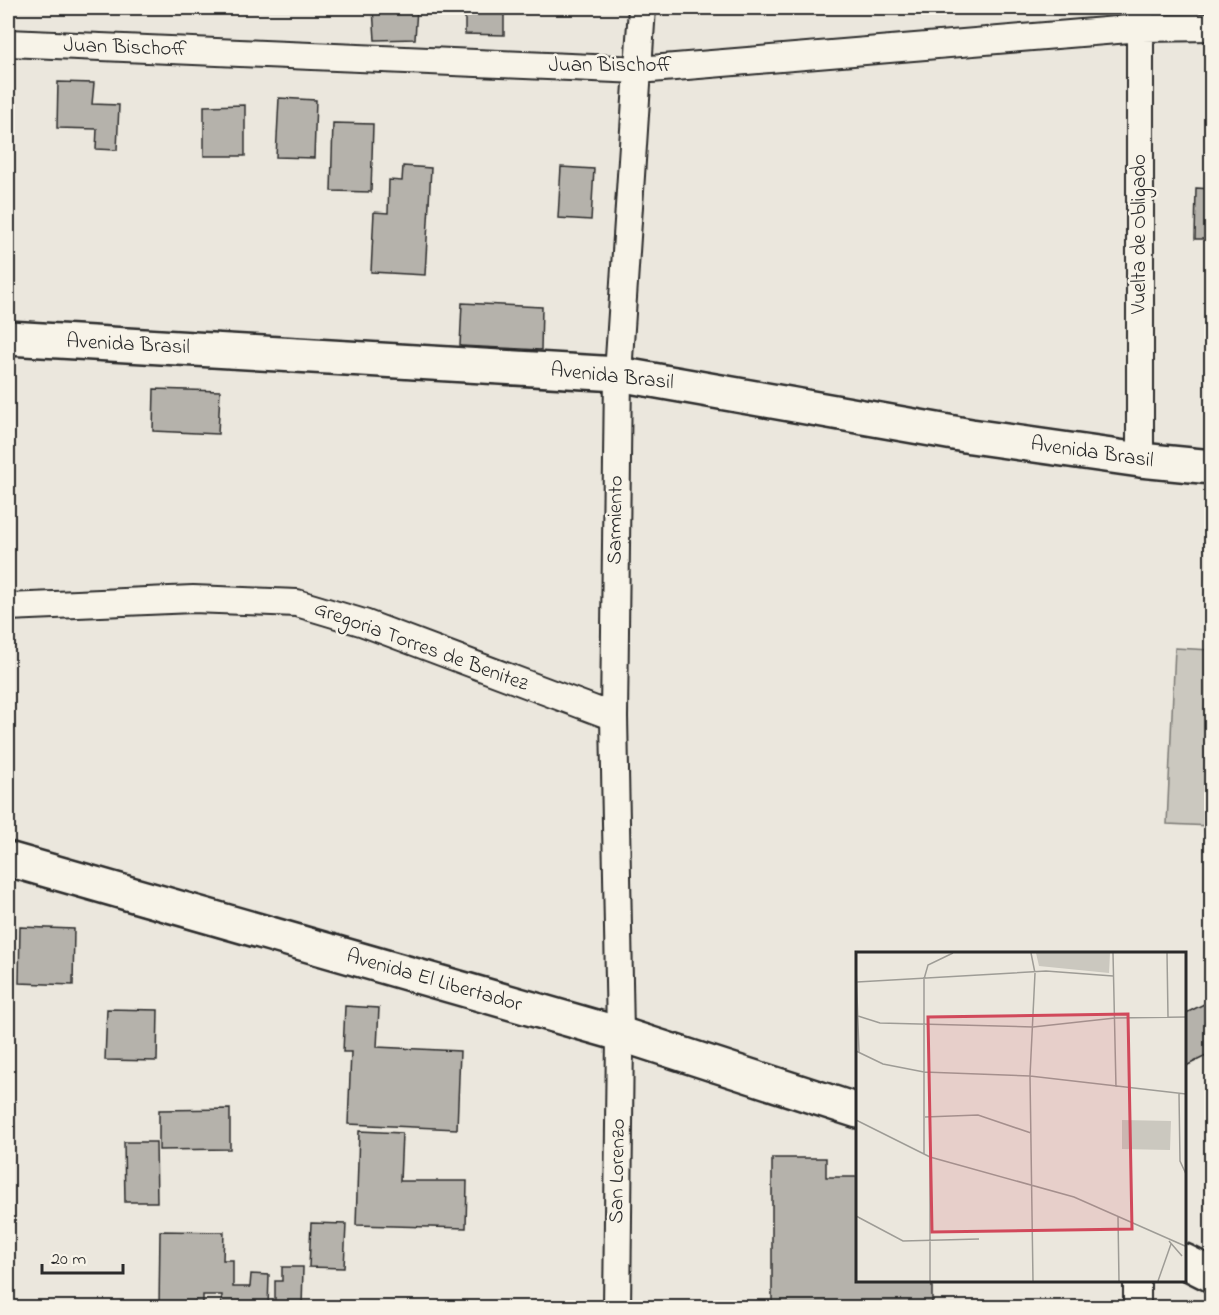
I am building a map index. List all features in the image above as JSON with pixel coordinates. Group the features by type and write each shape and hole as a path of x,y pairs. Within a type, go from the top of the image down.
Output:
{"main road":[{"name":"Avenida Brasil","path":"8,338 618,374 971,436 1140,460 1212,467"},
{"name":"Avenida El Libertador","path":"8,859 620,1034 856,1110"},
{"path":"1186,1262 1212,1275"}],"street":[{"name":"Sarmiento","path":"620,1034 614,717 618,374 642,8"},
{"name":"Juan Bischoff","path":"8,43 639,70 1140,18 1212,27"},
{"name":"Vuelta de Obligado","path":"1140,18 1140,460"},
{"name":"Gregoria Torres de Benitez","path":"8,607 193,599 297,603 364,622 614,717"},
{"name":"San Lorenzo","path":"617,1308 620,1034"},
{"path":"1137,1282 1137,1308"}],"shaded area":[{"path":"1175,648 1211,650 1211,826 1167,824"}],"building":[{"path":"172,8 198,8 198,14 171,13"},
{"path":"373,8 417,8 415,39 375,40"},
{"path":"453,8 504,8 504,35 465,34 465,13 452,13"},
{"path":"58,82 94,83 92,104 119,105 117,150 96,149 97,129 57,128"},
{"path":"279,98 316,100 314,158 276,157"},
{"path":"245,105 245,156 204,156 204,106"},
{"path":"333,123 373,124 371,192 331,191"},
{"path":"403,166 431,168 425,275 371,272 374,212 388,213 389,180 402,181"},
{"path":"561,167 594,169 591,220 558,218"},
{"path":"1196,188 1212,189 1212,239 1195,239"},
{"path":"462,303 542,307 541,350 460,346"},
{"path":"154,389 220,391 218,434 153,431"},
{"path":"20,927 74,929 73,985 19,983"},
{"path":"1212,1000 1212,1053 1186,1066 1186,1013"},
{"path":"345,1006 379,1008 377,1047 460,1051 457,1129 348,1124 351,1052 343,1052"},
{"path":"107,1009 158,1010 157,1061 105,1060"},
{"path":"230,1109 230,1149 159,1150 159,1110"},
{"path":"359,1131 402,1133 400,1181 467,1181 466,1228 356,1225"},
{"path":"124,1142 156,1142 157,1202 125,1202"},
{"path":"772,1158 826,1158 826,1177 856,1177 856,1282 932,1282 932,1308 772,1308"},
{"path":"311,1223 346,1224 344,1268 309,1267"},
{"path":"160,1231 224,1232 223,1260 233,1260 233,1287 250,1287 251,1274 269,1275 268,1308 221,1308 222,1295 203,1295 203,1308 159,1308"},
{"path":"282,1267 303,1267 302,1308 275,1308 275,1281 282,1281"}]}
